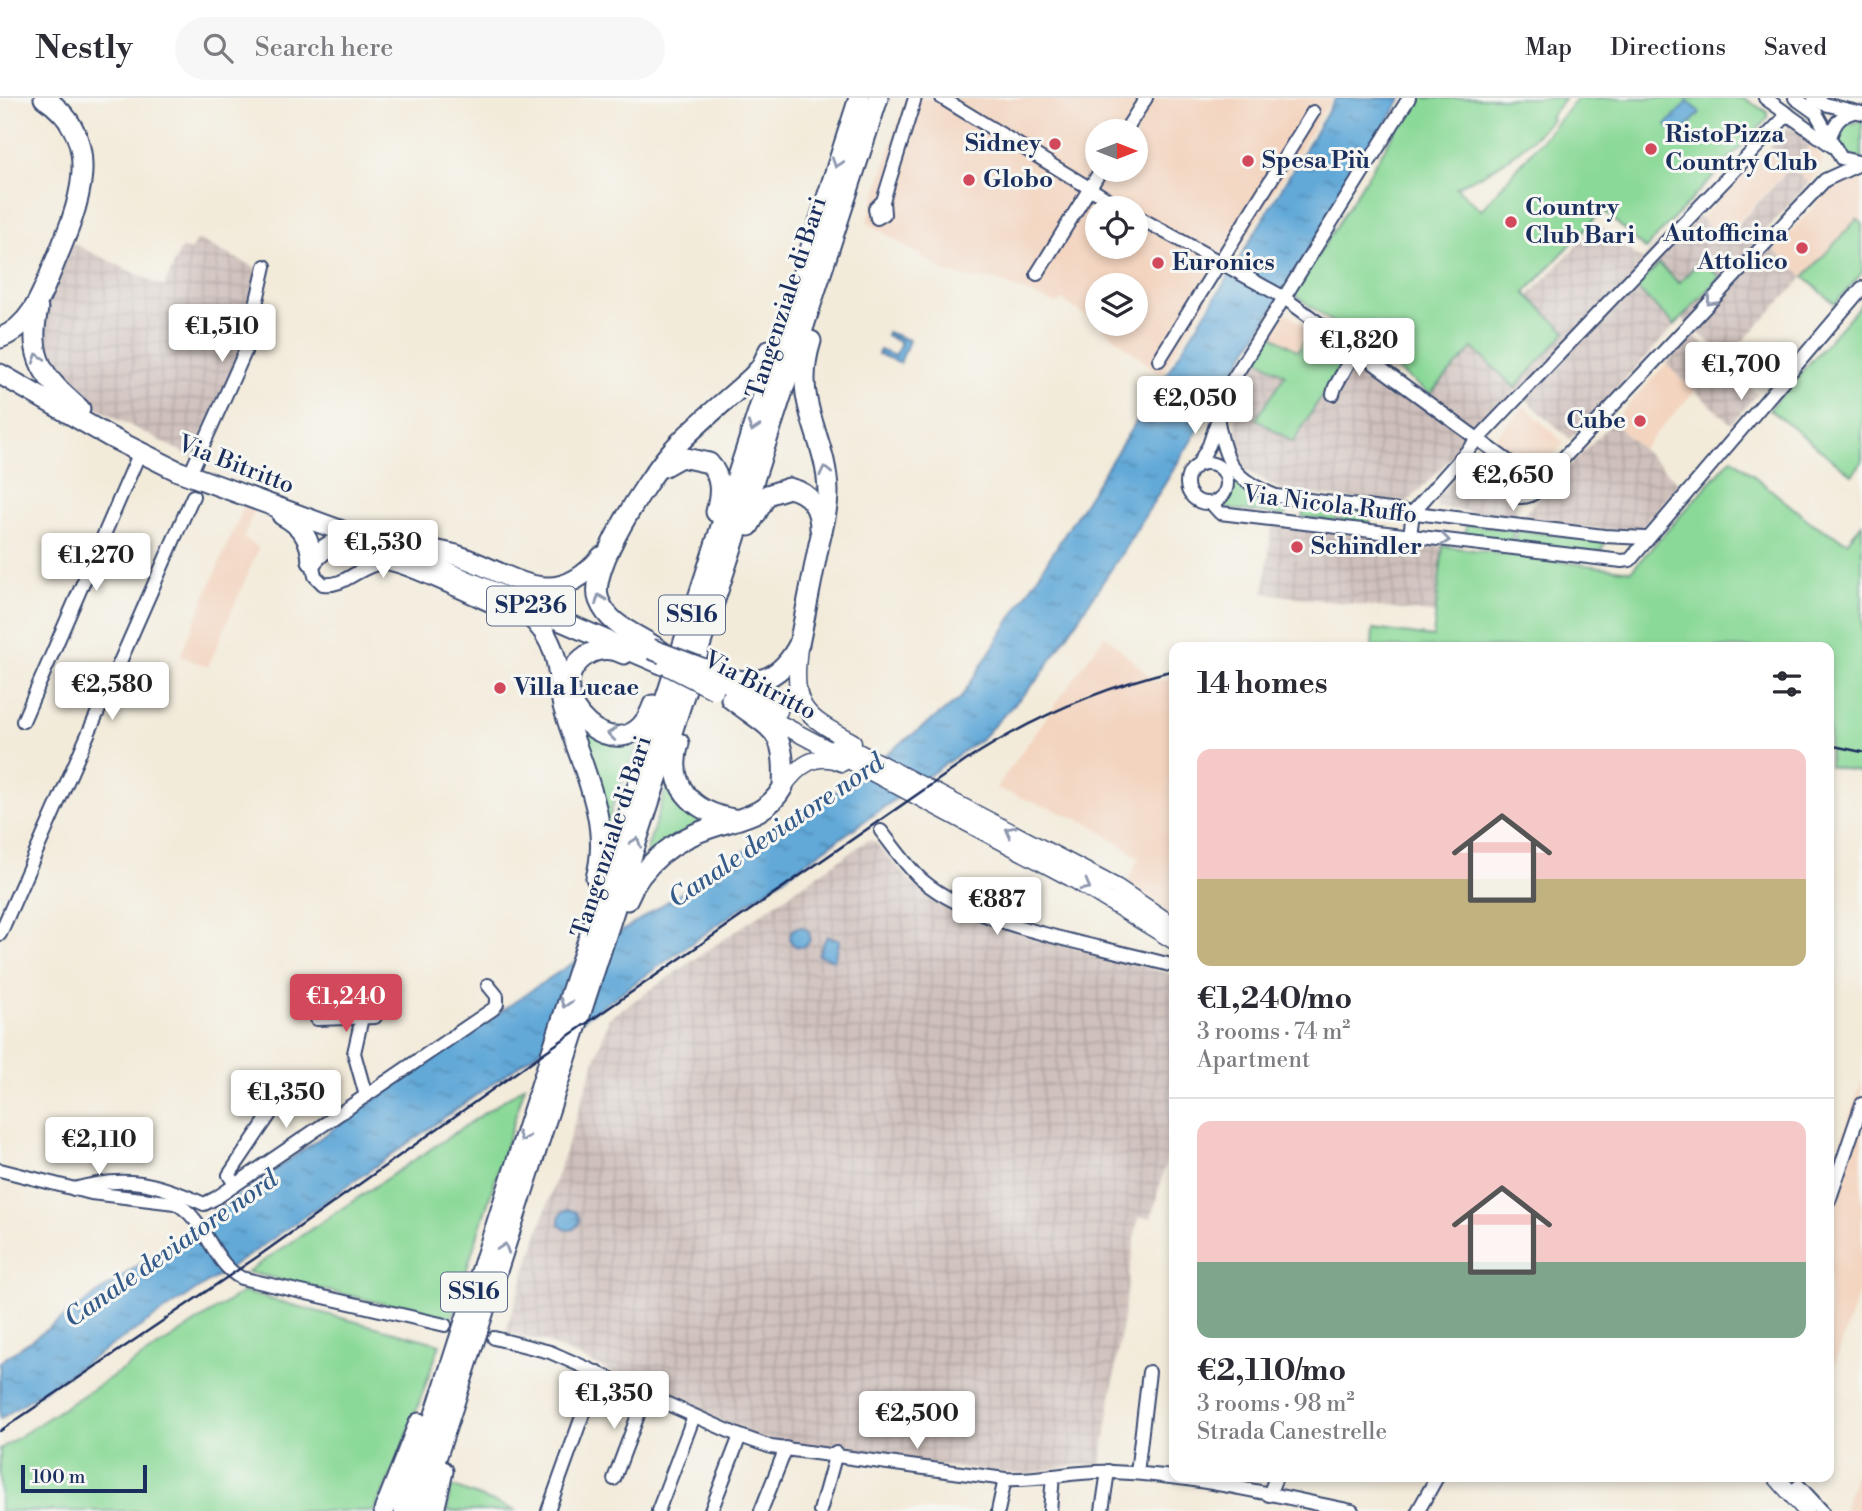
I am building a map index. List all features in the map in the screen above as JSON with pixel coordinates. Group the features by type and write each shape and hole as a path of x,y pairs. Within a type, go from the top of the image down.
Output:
{"highway":[{"path":"0,338 24,323 42,292 79,202 83,167 73,131 62,114 44,98"},
{"name":"Tangenziale di Bari","path":"404,1511 586,938 664,661 694,606 859,98"},
{"name":"Tangenziale di Bari","path":"612,931 698,652 878,98"},
{"path":"722,687 769,679 790,660 799,644 820,538 827,519 827,478 806,405 805,359 842,237 846,194"},
{"path":"42,292 33,332 39,363 75,411"},
{"path":"313,561 323,549 341,541 456,555 521,583 550,588 565,585 587,573 610,546 668,455 761,367 778,322 797,292"},
{"name":"Via Bitritto","path":"0,362 140,452 226,491 409,550 426,562 664,661"},
{"name":"Via Bitritto","path":"0,374 222,478 409,550 664,661"},
{"path":"0,382 44,407 75,411"},
{"path":"657,473 672,460 691,457 709,463 718,476 719,502 695,577 694,606"},
{"path":"698,652 715,633 752,518 767,495 789,488 810,498 817,509 820,538"},
{"path":"226,491 295,522 311,547 313,561"},
{"path":"610,546 598,575 596,589 599,602 610,619 624,630 653,642 664,661 649,719 629,734 620,736 595,731 586,724 573,705 570,677 577,665 597,651 618,651 645,663 664,661 691,663 773,729 783,743 783,787 766,807 750,818 699,832 658,856 639,878 612,931"},
{"path":"426,562 445,577 520,609 533,619 550,643 558,664 564,706 587,776 598,824 599,866 588,904 586,938"},
{"path":"685,695 686,720 675,768 683,790 699,808 710,815 738,820"},
{"name":"SS16","path":"419,1511 583,1006 603,976 612,931"},
{"path":"384,1511 433,1385 453,1358"},
{"name":"SS16","path":"436,1511 452,1406"}],"main road":[{"path":"799,644 796,690 810,718 950,794 964,814"},
{"name":"Via Bitritto","path":"722,687 964,814 1169,933"},
{"path":"783,787 802,765 823,758 835,760 940,814 964,814"},
{"path":"1781,1482 1806,1511"}],"street":[{"path":"883,201 915,98"},
{"path":"942,98 1100,196"},
{"path":"1133,119 1146,98"},
{"path":"1199,463 1213,463 1229,468 1226,490 1211,503 1198,501 1188,492 1186,478 1199,463 1218,422 1222,399 1409,98"},
{"path":"1765,98 1832,144"},
{"path":"1795,98 1816,113 1840,158 1862,163"},
{"path":"1814,98 1824,104 1860,112"},
{"path":"1839,98 1860,112"},
{"path":"1159,360 1224,264 1313,111"},
{"path":"1825,180 1835,124 1843,116 1860,112"},
{"path":"1409,536 1413,512 1477,440 1788,114"},
{"path":"1462,457 1519,497 1532,495 1825,180 1862,163"},
{"path":"1037,274 1094,182"},
{"path":"1148,223 1283,297 1531,478 1537,478 1557,466"},
{"path":"194,465 246,352 265,266"},
{"name":"Via Nicola Ruffo","path":"1211,503 1220,513 1622,561 1636,554 1645,538 1862,288"},
{"path":"1333,394 1355,351"},
{"name":"Via Nicola Ruffo","path":"1218,422 1229,468 1251,486 1295,500 1604,536 1645,538"},
{"path":"23,720 140,452"},
{"path":"0,934 4,917 193,496"},
{"path":"1292,522 1295,500"},
{"path":"313,561 315,576 323,584 341,582 365,566 387,562 498,608"},
{"path":"881,831 922,880 965,906 1006,922 1169,964"},
{"path":"1159,961 1169,957"},
{"path":"74,1189 108,1182 155,1183 204,1204 493,1009 498,1004 497,996 488,985"},
{"path":"360,1011 354,1053 366,1096"},
{"path":"317,1019 360,1011 374,1017"},
{"path":"235,1185 229,1175 281,1098"},
{"path":"1834,1187 1860,1119 1862,1104"},
{"path":"0,1170 74,1189 162,1200 187,1209 229,1270 241,1278 445,1325"},
{"path":"494,1338 550,1352 759,1444 1005,1479 1108,1471 1169,1476"},
{"path":"1137,1473 1149,1371"},
{"path":"548,1511 598,1372"},
{"path":"614,1479 646,1394"},
{"path":"658,1511 694,1416"},
{"path":"711,1511 740,1436"},
{"path":"761,1511 786,1448"},
{"path":"821,1511 836,1453"},
{"path":"1102,1511 1108,1471"},
{"path":"1050,1511 1053,1476"},
{"path":"998,1511 1005,1479"},
{"path":"1210,1482 1352,1511"},
{"path":"1269,1495 1274,1482"},
{"path":"1418,1511 1434,1482"},
{"path":"1791,1493 1800,1486 1822,1511"}],"shaded area":[{"path":"906,98 1332,98 1161,375 1113,336 1148,336 1148,273 1085,273 1085,315 1062,300 1057,304 992,279 972,279 946,272 867,222"},
{"path":"1791,124 1814,141 1791,165 1770,146"},
{"path":"1814,141 1822,159 1818,173 1809,183 1791,166 1720,240 1699,221 1770,146 1791,165"},
{"path":"1791,167 1809,183 1760,237 1804,277 1727,358 1682,318 1570,439 1516,391 1405,505 1282,491 1244,469 1230,394 1255,357 1349,353 1424,406 1433,397 1430,394 1473,348 1477,351 1597,224 1642,260 1690,210 1724,239"},
{"path":"1850,177 1862,178 1862,223 1857,219 1804,277 1774,249 1836,183"},
{"path":"197,239 260,270 244,349 192,457 115,418 65,387 48,367 42,324 48,298 72,243 164,287 181,248 190,251"},
{"path":"1284,311 1311,331 1298,352 1270,334"},
{"path":"1693,335 1757,394 1731,424 1666,364"},
{"path":"1666,364 1695,391 1642,449 1612,422"},
{"path":"1525,406 1564,443 1537,473 1493,440"},
{"path":"1612,422 1679,483 1636,534 1519,519"},
{"path":"1466,467 1517,505 1515,518 1437,507 1437,497"},
{"path":"244,506 255,509 243,538 257,546 258,550 208,667 180,656"},
{"path":"1272,525 1443,546 1435,614 1264,593"},
{"path":"1105,635 1154,681 1169,680 1169,916 1125,885 1139,858 1089,823 996,788"},
{"path":"868,840 875,842 912,883 968,917 1169,974 1169,1152 1151,1218 1138,1217 1101,1465 1078,1465 1024,1475 933,1465 862,1452 763,1440 545,1342 505,1333 609,1018"},
{"path":"1862,1080 1862,1282 1834,1367 1834,1163"},
{"path":"1862,1454 1862,1511 1843,1511"}],"green space":[{"path":"1416,98 1565,98 1550,117 1552,119 1519,150 1496,167 1456,187 1481,210 1578,98 1743,98 1767,112 1768,118 1645,249 1603,210 1525,293 1566,332 1515,388 1473,348 1430,394 1294,294"},
{"path":"1862,121 1862,159 1844,154 1839,139 1845,125"},
{"path":"1857,219 1862,223 1862,273 1835,304 1804,277"},
{"path":"1701,260 1720,277 1675,325 1636,288 1659,264 1679,283"},
{"path":"1862,303 1862,462 1852,475 1769,409"},
{"path":"1312,329 1347,355 1293,442 1256,419 1285,375 1256,357 1270,334 1298,351"},
{"path":"1732,458 1813,524 1847,542 1862,524 1862,773 1834,767 1834,642 1372,642 1373,629 1433,637 1443,546 1631,571"},
{"path":"1234,476 1288,503 1286,516 1222,508 1220,504 1230,492"},
{"path":"1304,505 1338,509 1336,521 1302,517"},
{"path":"1342,510 1370,513 1369,525 1340,522"},
{"path":"1466,524 1513,530 1512,542 1465,537"},
{"path":"1517,530 1606,542 1601,550 1604,554 1516,543"},
{"path":"572,715 642,735 611,810 611,829 605,847"},
{"path":"671,774 707,819 648,855 647,849"},
{"path":"525,1086 451,1319 247,1272"},
{"path":"243,1292 440,1344 399,1459 374,1511 0,1511 0,1449"},
{"path":"451,1486 517,1511 447,1511"}],"water":[{"name":"Canale deviatore nord","path":"1336,98 1402,98 1124,550 1038,679 982,738 251,1254 0,1419 0,1362 536,987 837,791 960,699 1228,277"},
{"path":"1688,101 1700,113 1678,136 1666,125"},
{"path":"887,332 909,340 900,363 878,354 880,350 895,356 901,343 886,335"},
{"path":"800,927 807,930 810,937 807,944 800,947 793,944 790,937 793,930"},
{"path":"827,936 840,940 834,960 818,955"},
{"path":"565,1210 573,1210 579,1220 573,1230 565,1230 559,1224 559,1216"}],"railway":[{"path":"0,1431 260,1255 545,1052 967,760 1016,731 1067,706 1169,671"},
{"path":"1834,746 1862,752"}],"place":[{"name":"Sidney","path":"1055,144"},
{"name":"RistoPizza Country Club","path":"1651,149"},
{"name":"Spesa Più","path":"1248,161"},
{"name":"Globo","path":"969,180"},
{"name":"Country Club Bari","path":"1511,222"},
{"name":"Autofficina Attolico","path":"1802,248"},
{"name":"Euronics","path":"1158,263"},
{"name":"Cube","path":"1640,421"},
{"name":"Schindler","path":"1297,547"},
{"name":"Villa Lucae","path":"500,688"}]}
